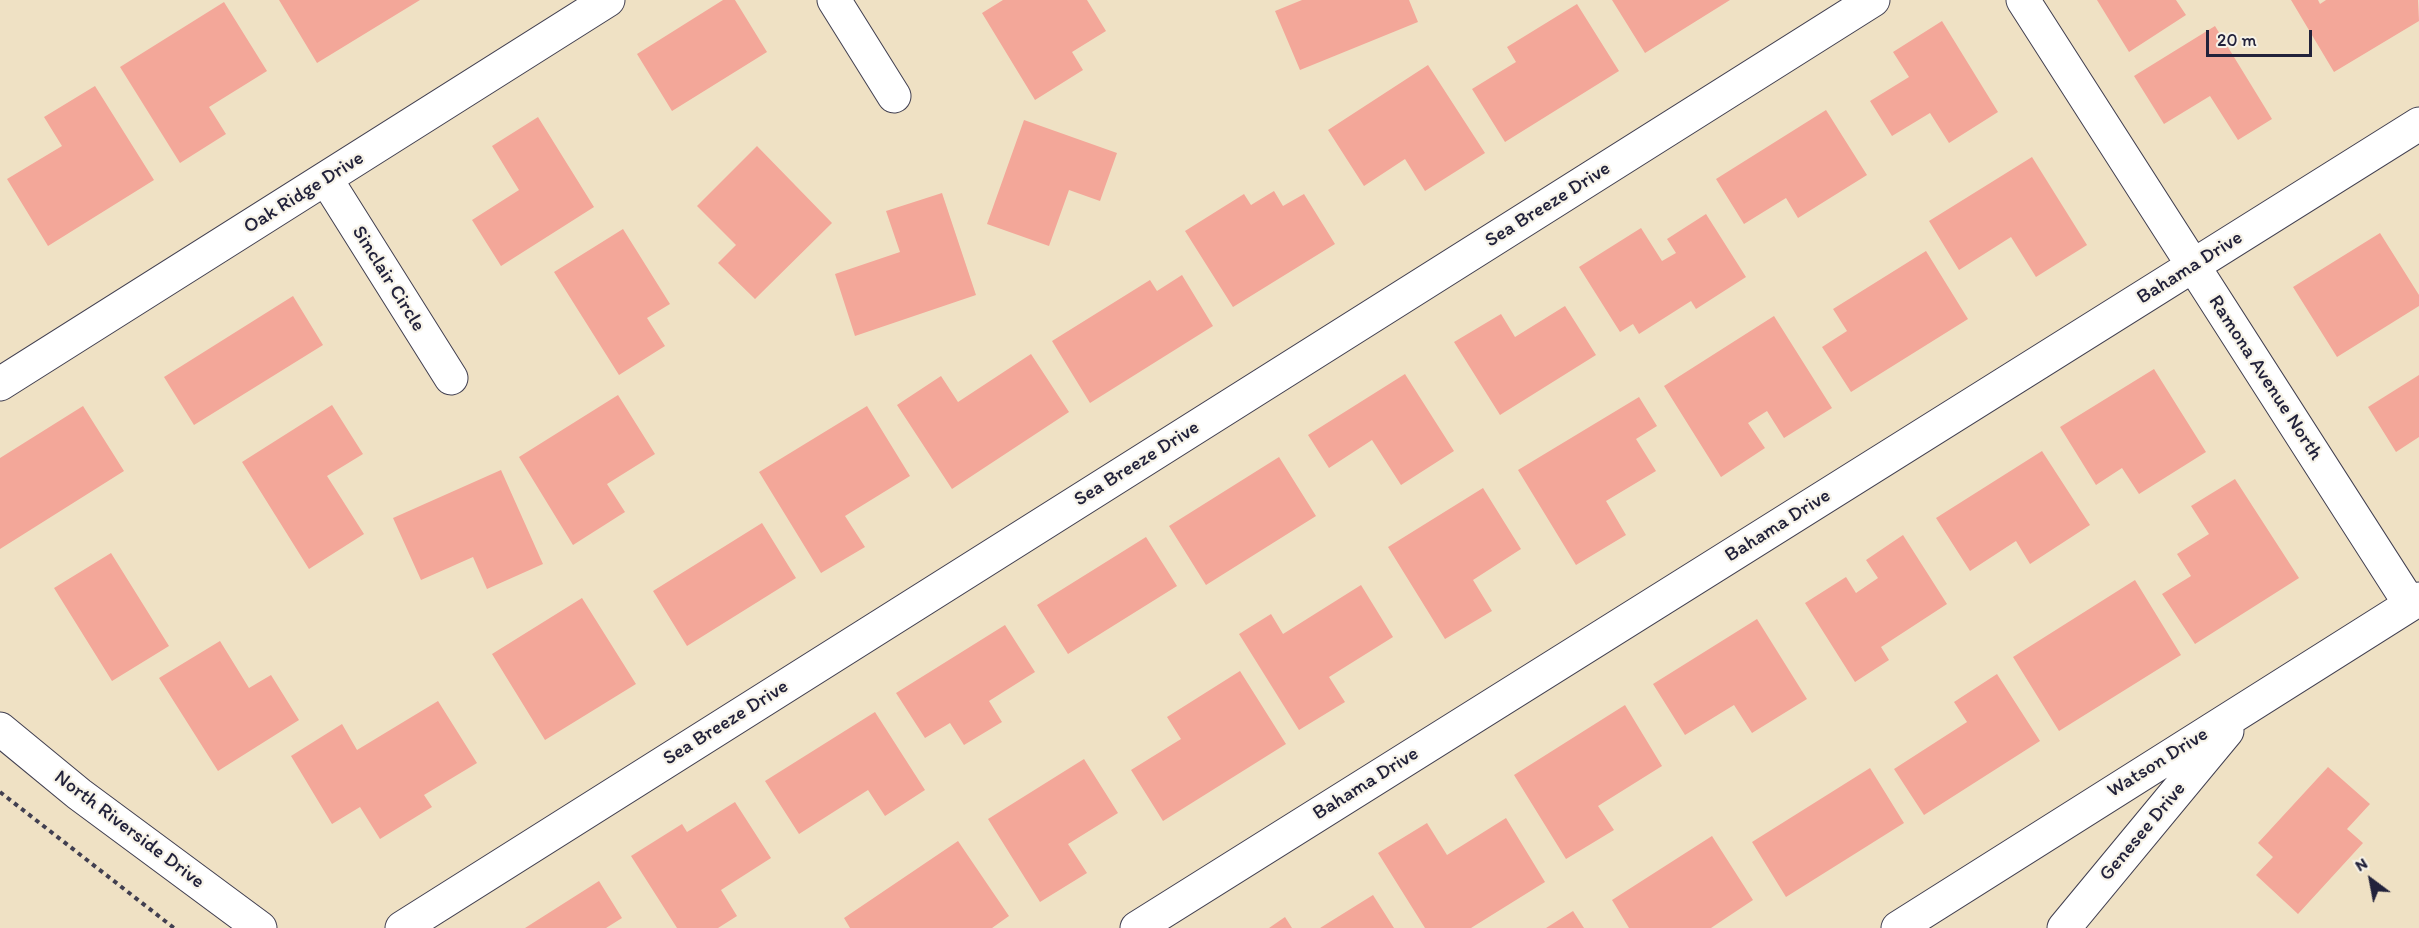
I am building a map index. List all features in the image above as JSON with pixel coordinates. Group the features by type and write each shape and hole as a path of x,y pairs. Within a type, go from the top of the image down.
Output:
{"street":[{"name":"Oak Ridge Drive","path":"0,384 608,0"},
{"path":"834,0 894,96"},
{"name":"Sea Breeze Drive","path":"402,928 1873,0"},
{"name":"Ramona Avenue North","path":"2023,0 2193,266 2414,602"},
{"name":"Bahama Drive","path":"1137,928 2419,124"},
{"name":"Sinclair Circle","path":"326,179 450,378"},
{"name":"Watson Drive","path":"1898,928 2414,602"},
{"name":"Genesee Drive","path":"2064,928 2246,708"},
{"name":"North Riverside Drive","path":"0,729 80,794 260,928"}],"path":[{"path":"0,792 174,928"}],"building":[{"path":"279,0 420,0 317,63"},
{"path":"723,0 735,0 767,52 672,111 637,54"},
{"path":"1003,0 1087,0 1106,31 1072,52 1083,70 1035,100 982,13"},
{"path":"1302,0 1409,0 1418,22 1300,70 1275,11"},
{"path":"1612,0 1730,0 1645,53"},
{"path":"2097,0 2176,0 2186,15 2129,52"},
{"path":"2291,0 2318,0 2320,4 2326,0 2418,0 2419,21 2334,72"},
{"path":"224,2 267,71 209,107 226,134 180,163 120,67"},
{"path":"1577,4 1619,71 1505,142 1472,89 1516,62 1507,47"},
{"path":"1942,21 1998,112 1949,143 1930,113 1892,136 1870,101 1909,77 1893,52"},
{"path":"2215,26 2272,119 2238,140 2210,96 2164,124 2134,76"},
{"path":"1428,65 1485,153 1425,191 1405,159 1364,186 1328,130"},
{"path":"95,86 154,180 48,246 7,179 62,146 44,117"},
{"path":"1826,110 1867,175 1798,218 1786,198 1744,224 1716,179"},
{"path":"538,117 594,207 501,266 472,220 519,190 492,146"},
{"path":"1024,120 1117,153 1100,201 1069,190 1049,246 987,224"},
{"path":"757,146 832,223 755,299 718,263 736,245 697,206"},
{"path":"2032,157 2087,245 2036,277 2011,237 1959,270 1929,221"},
{"path":"1274,191 1283,206 1304,194 1335,244 1233,307 1185,231 1244,194 1251,205"},
{"path":"942,193 976,295 855,336 835,274 900,252 886,211"},
{"path":"1706,214 1746,277 1696,309 1691,301 1639,334 1633,324 1620,332 1579,267 1641,228 1662,261 1676,253 1667,239"},
{"path":"623,229 670,304 647,318 665,346 619,375 554,272"},
{"path":"2380,233 2419,295 2419,306 2337,357 2293,287"},
{"path":"1926,251 1968,319 1851,392 1822,347 1847,331 1833,309"},
{"path":"1182,275 1213,326 1090,403 1052,341 1150,280 1157,291"},
{"path":"293,296 323,345 194,425 164,377"},
{"path":"1565,306 1596,355 1500,415 1454,342 1501,314 1515,337"},
{"path":"1774,316 1832,408 1784,438 1767,411 1748,423 1765,448 1721,477 1664,386"},
{"path":"1031,354 1069,412 952,489 897,405 941,376 958,402"},
{"path":"2154,369 2206,452 2139,494 2122,468 2096,485 2060,427"},
{"path":"1405,374 1454,451 1401,485 1372,440 1329,468 1308,435"},
{"path":"2419,375 2419,437 2396,452 2368,407"},
{"path":"618,395 655,454 607,484 625,512 573,545 519,457"},
{"path":"1639,397 1657,426 1636,439 1656,471 1606,501 1626,535 1576,565 1518,470"},
{"path":"332,405 363,454 327,476 364,534 309,569 242,462"},
{"path":"83,406 124,471 0,549 0,458"},
{"path":"867,406 910,476 845,516 865,547 821,573 759,472"},
{"path":"2042,451 2090,525 2030,564 2016,541 1970,571 1936,518"},
{"path":"1279,457 1316,516 1206,585 1169,526"},
{"path":"501,470 543,564 487,589 473,557 421,580 393,518"},
{"path":"2235,479 2299,578 2195,644 2162,594 2191,576 2177,554 2209,534 2191,506"},
{"path":"1483,488 1521,549 1473,580 1492,611 1445,639 1388,547"},
{"path":"762,523 796,578 687,646 653,591"},
{"path":"1903,535 1947,604 1881,647 1889,660 1855,682 1805,603 1846,577 1856,593 1878,578 1866,560"},
{"path":"1146,537 1177,586 1068,654 1037,605"},
{"path":"111,553 169,646 112,681 54,588"},
{"path":"2135,580 2181,655 2059,731 2013,657"},
{"path":"1361,585 1393,637 1329,677 1345,702 1299,730 1239,634 1271,614 1283,634"},
{"path":"582,598 636,684 545,740 492,654"},
{"path":"1757,619 1807,699 1752,733 1734,705 1685,735 1653,684"},
{"path":"1005,625 1035,672 989,701 1002,722 964,745 950,723 925,738 896,693"},
{"path":"220,641 249,688 271,675 299,720 218,771 159,678"},
{"path":"1240,671 1286,744 1163,821 1131,770 1181,739 1167,717"},
{"path":"1997,674 2040,741 1924,815 1894,769 1967,722 1954,702"},
{"path":"438,701 477,763 424,795 432,807 380,839 360,807 332,824 291,756 342,724 357,750"},
{"path":"1625,705 1662,766 1598,806 1614,830 1566,859 1514,775"},
{"path":"875,712 925,790 885,816 868,790 799,834 765,781"},
{"path":"1084,759 1118,813 1068,844 1087,873 1040,902 988,819"},
{"path":"2328,767 2370,804 2347,829 2363,843 2298,914 2256,875 2273,857 2258,843"},
{"path":"1870,768 1904,823 1786,897 1752,842"},
{"path":"735,802 771,858 721,890 737,916 718,928 677,928 631,856 682,824 687,832"},
{"path":"1506,818 1545,882 1471,928 1425,928 1378,853 1427,823 1447,855"},
{"path":"1712,836 1753,900 1711,928 1629,928 1612,900"},
{"path":"958,841 1009,916 992,928 850,928 844,918"},
{"path":"599,881 622,918 606,928 525,928"},
{"path":"1373,895 1394,928 1320,928"},
{"path":"1573,911 1584,928 1546,928"},
{"path":"1285,917 1292,928 1269,928"}]}
